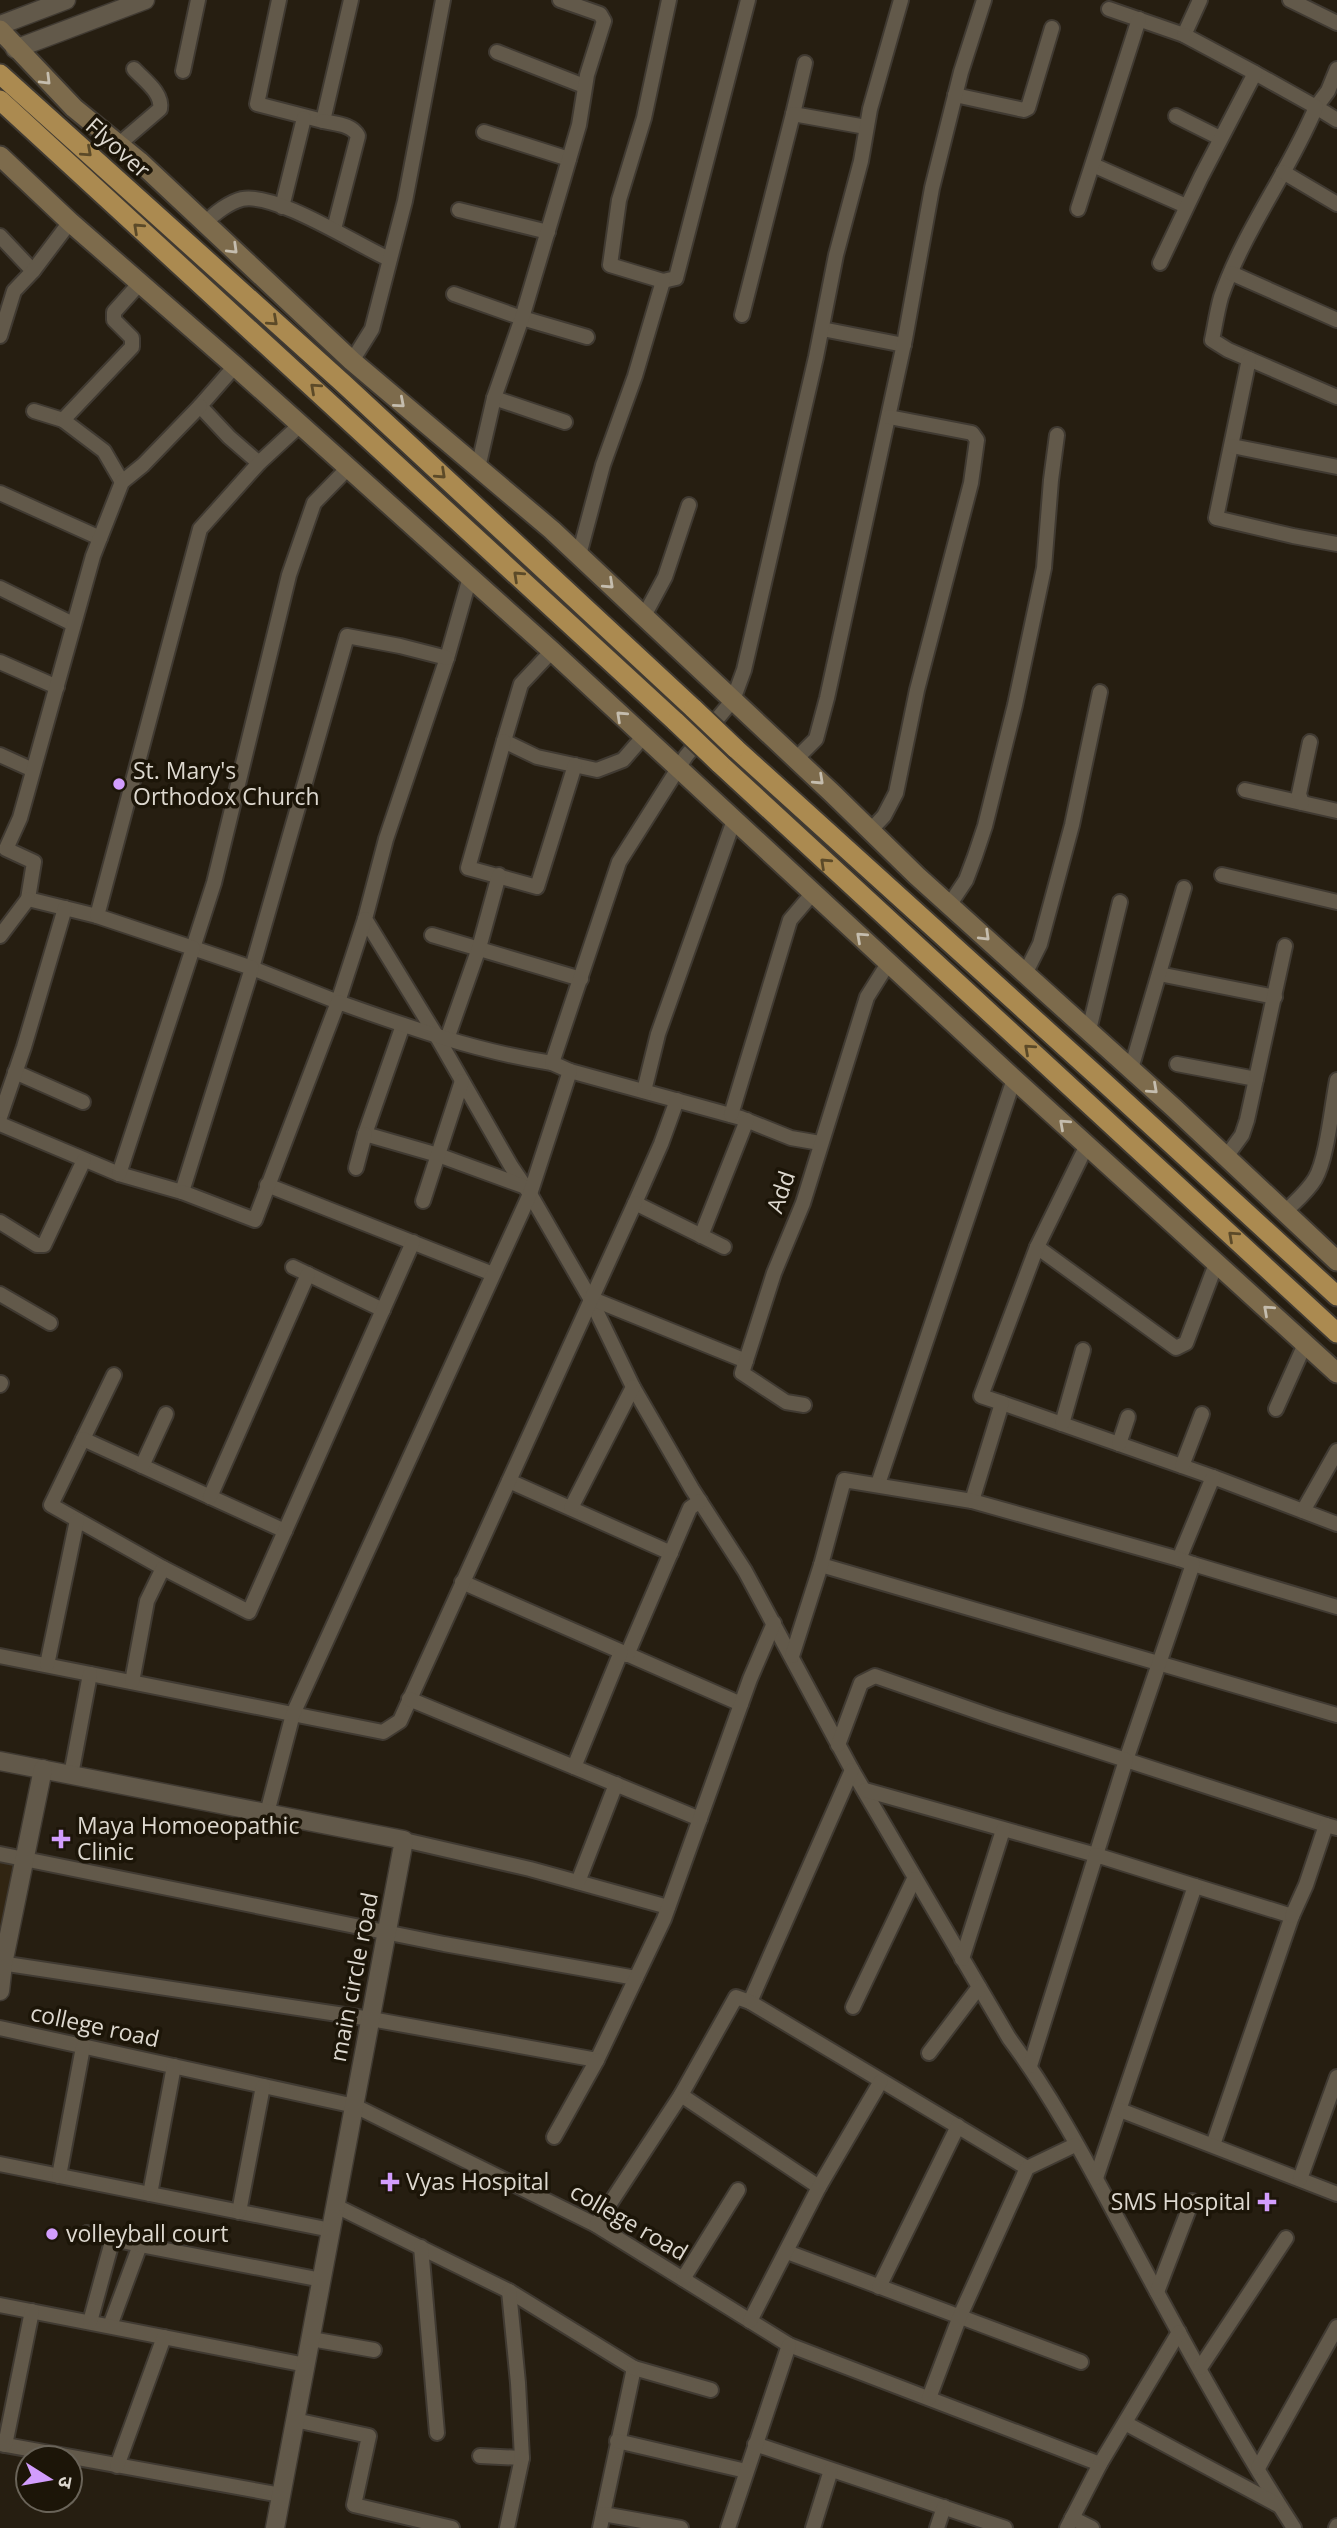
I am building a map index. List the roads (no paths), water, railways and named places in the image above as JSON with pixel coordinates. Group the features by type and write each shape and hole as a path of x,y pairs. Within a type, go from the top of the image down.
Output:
{"highway":[{"name":"Flyover","path":"0,74 344,384 735,748 1337,1296"},
{"name":"Flyover","path":"0,100 1337,1333"}],"main road":[{"path":"0,30 8,52 206,223 352,361 579,555 870,831 1337,1261"},
{"path":"0,156 70,222 349,467 552,651 812,894 1337,1373"}],"street":[{"path":"0,25 66,0"},
{"path":"8,52 145,0"},
{"path":"183,71 198,0"},
{"path":"279,0 257,104 355,130 358,136 334,229"},
{"path":"323,121 351,0"},
{"path":"352,361 372,329 414,162 443,0"},
{"path":"478,468 494,398 522,318 579,125 584,86 604,21 600,14 560,0"},
{"path":"670,0 644,118 619,200 610,265 663,281 676,278 748,0"},
{"path":"552,1063 619,862 678,768 733,700 747,657 866,127 901,0"},
{"path":"796,759 816,739 824,708 904,345 932,188 984,0"},
{"path":"1184,35 1199,0"},
{"path":"1290,0 1312,5 1337,23"},
{"path":"1109,9 1184,35 1337,120"},
{"path":"1078,209 1139,19"},
{"path":"956,95 1024,110 1028,108 1052,28"},
{"path":"498,52 584,86"},
{"path":"742,315 805,63"},
{"path":"118,145 160,109 162,104 160,98 134,69"},
{"path":"1337,69 1328,91 1316,107 1231,274 1221,298 1212,340 1337,397"},
{"path":"1160,263 1220,138 1255,73"},
{"path":"793,114 866,127"},
{"path":"1176,116 1220,138"},
{"path":"282,207 304,118"},
{"path":"484,132 569,159"},
{"path":"1093,165 1186,206"},
{"path":"1283,172 1337,204"},
{"path":"206,223 231,203 244,198 282,207 334,229 389,259"},
{"path":"459,210 548,232"},
{"path":"0,336 14,291 33,271 70,222"},
{"path":"0,236 33,271"},
{"path":"1231,274 1337,320"},
{"path":"579,555 603,465 635,376 663,281"},
{"path":"63,420 132,347 132,338 114,320 114,312 140,283"},
{"path":"454,293 522,318 587,337"},
{"path":"822,329 904,345"},
{"path":"1249,359 1216,518 1337,544"},
{"path":"0,936 28,900 34,862 3,848 20,818 100,538 122,482 200,406 235,366"},
{"path":"494,398 565,422"},
{"path":"200,406 229,437 260,464"},
{"path":"34,411 63,420 104,451 122,482"},
{"path":"870,831 884,816 897,793 917,690 971,482 976,440 972,433 889,417"},
{"path":"97,916 200,528 300,425"},
{"path":"950,904 966,880 982,836 1015,705 1044,568 1057,435"},
{"path":"1232,446 1337,467"},
{"path":"119,1174 214,883 289,575 314,503 349,467"},
{"path":"0,493 100,538"},
{"path":"644,617 665,577 689,505"},
{"path":"0,1124 119,1174 182,1192 255,1220 338,1002 365,919 386,839 447,658 470,577"},
{"path":"0,588 74,624"},
{"path":"182,1192 251,968 347,636 447,658"},
{"path":"552,651 521,684 468,868 537,887 575,765"},
{"path":"0,662 57,687"},
{"path":"1025,974 1040,944 1072,825 1100,692"},
{"path":"504,741 537,757 597,770 623,760 643,737"},
{"path":"1302,803 1299,794 1310,742"},
{"path":"0,755 33,770"},
{"path":"1245,790 1337,811"},
{"path":"644,1091 659,1034 734,820"},
{"path":"442,1037 479,948 499,875"},
{"path":"1222,875 1337,902"},
{"path":"1131,1069 1184,888"},
{"path":"731,1115 790,920 812,894"},
{"path":"28,900 97,916 442,1037 518,1058 552,1063 570,1071 747,1120 791,1138 820,1143"},
{"path":"1089,1030 1120,902"},
{"path":"0,1117 65,908"},
{"path":"365,919 442,1037 462,1082 590,1298 633,1387 745,1571 838,1745 914,1879 1096,2178 1157,2292 1294,2528"},
{"path":"432,935 580,979"},
{"path":"1226,1157 1242,1135 1275,997 1284,946"},
{"name":"Add","path":"746,1361 774,1273 803,1203 867,997 889,962"},
{"path":"1159,974 1275,997"},
{"path":"356,1168 403,1025"},
{"path":"1177,1064 1256,1079"},
{"path":"267,1813 293,1714 493,1274 570,1071"},
{"path":"15,1072 83,1102"},
{"path":"878,1484 1014,1079"},
{"path":"1285,1212 1307,1191 1330,1157 1337,1080"},
{"path":"423,1201 462,1082"},
{"path":"0,1656 383,1732 400,1721 635,1203 677,1100"},
{"path":"701,1236 747,1120"},
{"path":"365,1134 438,1155 527,1190"},
{"path":"1087,1145 1037,1247 981,1396 1213,1477 1337,1524"},
{"path":"0,1222 37,1245 44,1245 84,1160"},
{"path":"267,1185 493,1274"},
{"path":"635,1203 724,1247"},
{"path":"114,1375 51,1505 163,1568 249,1612 413,1242"},
{"path":"1037,1247 1176,1348 1186,1343 1216,1264"},
{"path":"293,1267 383,1310"},
{"path":"210,1497 309,1274"},
{"path":"0,1294 50,1322"},
{"path":"590,1298 746,1361 742,1373 750,1380 786,1402 804,1405"},
{"path":"1276,1409 1305,1344"},
{"path":"1062,1424 1083,1350"},
{"path":"571,1508 633,1387"},
{"path":"972,1501 1002,1404"},
{"path":"1182,1466 1202,1414"},
{"path":"142,1466 166,1415"},
{"path":"1119,1444 1128,1417"},
{"path":"83,1439 285,1531"},
{"path":"1303,1511 1337,1451"},
{"path":"1030,2066 1158,1662 1213,1477"},
{"path":"792,1656 844,1480 972,1501 1337,1607"},
{"path":"509,1481 671,1553"},
{"path":"574,1767 690,1508 700,1501"},
{"path":"47,1665 77,1520"},
{"path":"821,1565 1337,1715"},
{"path":"132,1682 147,1601 163,1568"},
{"path":"462,1582 741,1704"},
{"path":"554,2137 597,2060 668,1907 741,1704 774,1623"},
{"path":"71,1775 90,1674"},
{"path":"838,1745 861,1683 875,1676 1331,1826 1292,1916 1213,2145"},
{"path":"409,1699 700,1819"},
{"path":"0,1761 404,1840 668,1907"},
{"path":"0,1991 1,1964 43,1769"},
{"path":"750,2002 852,1770"},
{"path":"578,1882 616,1784"},
{"path":"864,1790 1096,1855 1292,1916"},
{"path":"962,1959 1003,1829"},
{"name":"main circle road","path":"275,2528 404,1840"},
{"path":"0,1854 444,1944 636,1978"},
{"path":"853,2007 914,1879"},
{"path":"1096,2178 1195,1886"},
{"path":"1,1964 371,2019 597,2060"},
{"path":"929,2053 979,1987"},
{"path":"596,2225 681,2095 736,1997 750,2002 1027,2168"},
{"name":"college road","path":"0,2028 355,2106 596,2225 789,2345 1100,2464"},
{"path":"59,2176 83,2047"},
{"path":"150,2194 174,2066"},
{"path":"1300,2179 1334,2093 1337,2077"},
{"path":"750,2321 819,2187 881,2081"},
{"path":"239,2212 264,2086"},
{"path":"681,2095 819,2187"},
{"path":"1120,2110 1337,2194"},
{"path":"879,2287 958,2126"},
{"path":"929,2398 960,2316 1027,2168 1075,2145"},
{"path":"0,2164 331,2230"},
{"path":"683,2279 738,2190"},
{"path":"1157,2292 1192,2202"},
{"path":"335,2206 509,2291 634,2368 710,2390"},
{"path":"87,2233 322,2280"},
{"path":"90,2322 113,2238"},
{"path":"1200,2368 1286,2238"},
{"path":"110,2326 140,2245"},
{"path":"421,2247 437,2433"},
{"path":"787,2252 1081,2362"},
{"path":"507,2528 522,2458 519,2383 509,2291"},
{"path":"0,2305 306,2365"},
{"path":"32,2311 2,2444 281,2495"},
{"path":"1258,2468 1337,2327"},
{"path":"1092,2528 1069,2523 1100,2464 1180,2332"},
{"path":"117,2466 163,2337"},
{"path":"311,2339 374,2350"},
{"path":"728,2528 789,2345"},
{"path":"634,2368 601,2521 681,2528"},
{"path":"295,2420 369,2436 354,2505 449,2528"},
{"path":"1125,2423 1279,2505"},
{"path":"617,2441 746,2471"},
{"path":"755,2444 1005,2528"},
{"path":"480,2456 522,2458"},
{"path":"813,2528 831,2470"},
{"path":"937,2528 944,2507"}],"place":[{"name":"St. Mary's Orthodox Church","path":"119,784"},
{"name":"Maya Homoeopathic Clinic","path":"61,1839"},
{"name":"Vyas Hospital","path":"390,2182"},
{"name":"SMS Hospital","path":"1267,2202"},
{"name":"volleyball court","path":"52,2234"}]}
